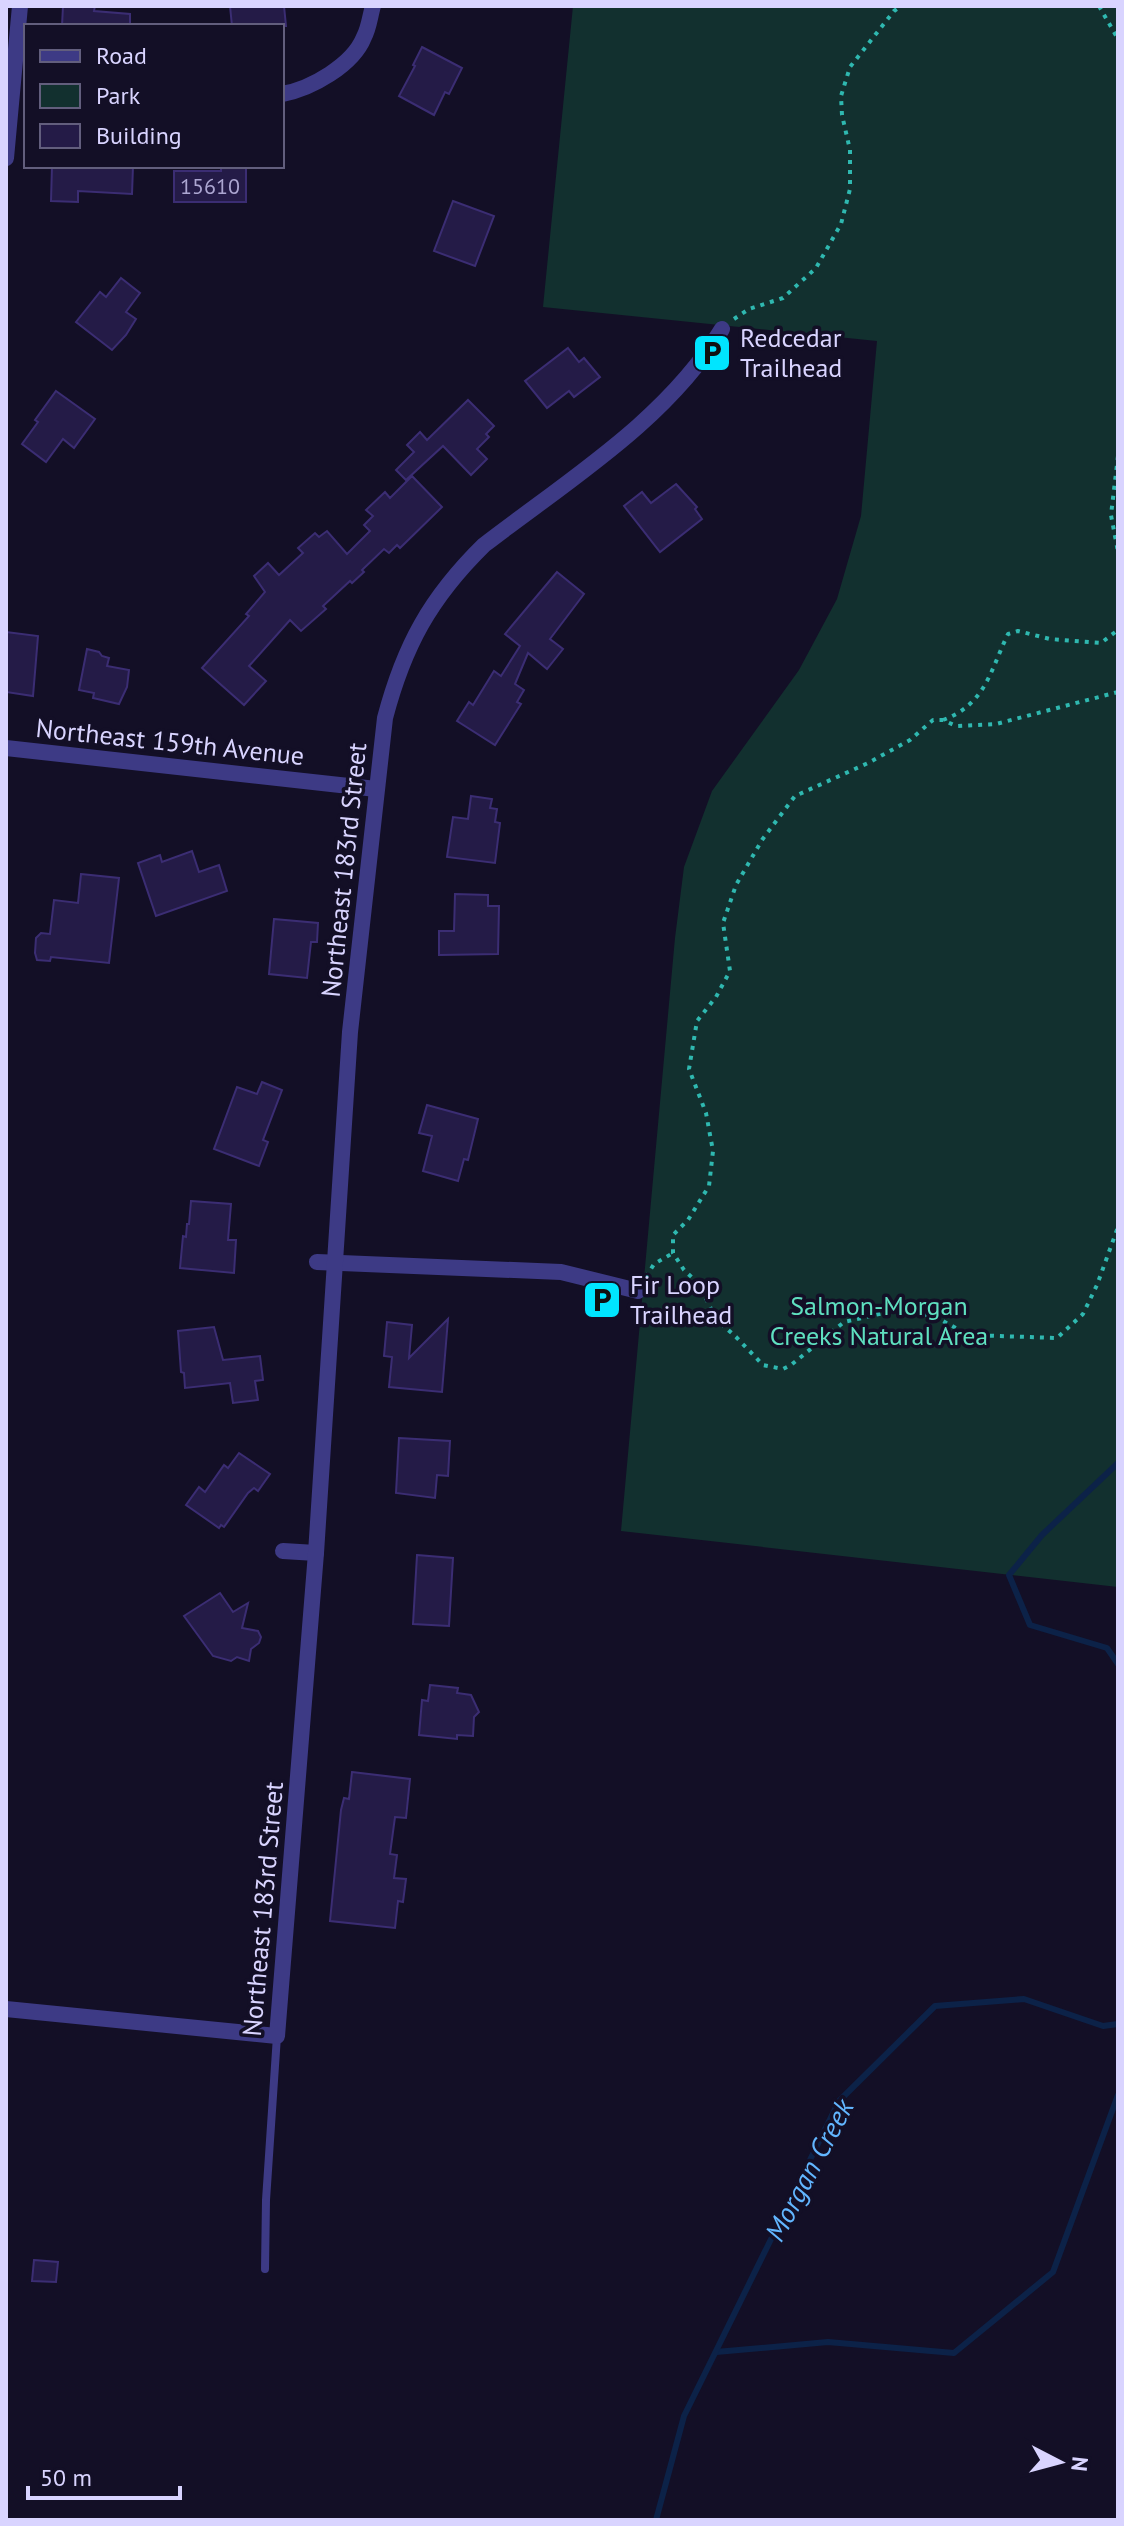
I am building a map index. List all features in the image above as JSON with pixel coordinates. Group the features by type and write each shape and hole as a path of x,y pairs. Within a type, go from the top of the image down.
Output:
{"street":[{"path":"6,158 19,79 20,6"},
{"path":"284,94 302,91 336,71 364,40 373,6"},
{"name":"Northeast 183rd Street","path":"277,2036 316,1553 325,1262 385,718 396,678 414,635 441,591 484,545 661,407 693,373 722,329"},
{"name":"Northeast 159th Avenue","path":"6,748 376,789"},
{"path":"325,1262 561,1272 638,1291"},
{"path":"283,1551 316,1553"},
{"path":"6,2009 277,2036"}],"lane":[{"name":"Northeast 183rd Street","path":"265,2269 266,2200 277,2036"}],"path":[{"path":"722,329 749,309 783,298 816,268 841,224 850,189 850,150 841,96 850,67 901,6"},
{"path":"1099,6 1118,39"},
{"path":"1118,456 1111,515 1118,552"},
{"path":"943,720 965,709 981,694 1008,634 1018,631 1050,639 1101,643 1118,630"},
{"path":"1118,692 996,724 956,726 943,720 933,720 910,740 795,796 762,840 736,885 723,923 730,971 716,997 697,1021 689,1069 706,1113 713,1151 709,1186 688,1220 673,1235 673,1253 684,1270 699,1284 716,1319 763,1365 783,1369 844,1322 906,1308 939,1319 969,1335 1057,1338 1083,1314 1118,1227"},
{"path":"638,1291 654,1264 673,1253"}],"green space":[{"name":"Salmon-Morgan Creeks Natural Area","path":"573,6 1118,6 1118,1587 621,1531 684,867 712,791 799,670 837,599 861,516 877,341 543,307"}],"building":[{"path":"63,6 95,6 94,11 130,14 130,24 62,24"},
{"path":"230,6 284,6 286,26 232,24"},
{"path":"422,47 462,68 434,115 399,96"},
{"path":"52,168 133,168 132,194 78,191 78,202 51,201"},
{"path":"221,168 246,168 246,202 174,202 174,171 221,171"},
{"path":"453,201 494,216 475,266 434,251"},
{"path":"121,278 140,293 126,312 136,319 112,350 76,322 100,292 106,297"},
{"path":"568,348 579,362 584,358 600,377 574,397 569,391 547,408 525,381"},
{"path":"56,391 95,419 74,448 63,439 46,462 22,444"},
{"path":"468,400 494,426 486,434 489,437 477,449 487,459 471,475 443,446 406,480 396,470 414,452 407,445 420,432 427,440"},
{"path":"412,476 442,507 400,548 397,545 389,553 384,549 301,631 290,620 249,666 266,681 244,705 202,668 249,616 246,614 265,592 254,576 268,563 279,575 303,553 298,548 315,533 319,537 327,531 347,554 370,531 364,525 373,516 366,510 385,492 390,498"},
{"path":"676,484 697,507 695,509 702,519 660,552 624,506 642,492 651,503"},
{"path":"557,572 584,594 550,639 563,649 547,669 528,653 515,684 524,690 517,702 521,704 495,745 457,721 469,702 473,705 494,671 501,676 520,646 505,634"},
{"path":"6,632 38,636 33,696 6,692"},
{"path":"87,649 109,658 107,666 129,670 127,687 119,704 93,698 94,693 79,690"},
{"path":"471,796 492,799 490,808 497,809 495,822 500,823 495,863 447,857 453,817 468,819"},
{"path":"192,851 199,872 219,865 227,891 156,916 138,863 160,855 162,862"},
{"path":"81,874 119,878 109,963 51,957 50,961 37,960 36,938 41,933 50,934 54,900 78,903"},
{"path":"455,894 488,895 488,906 499,906 498,954 439,955 439,931 454,931"},
{"path":"274,919 318,923 317,942 311,942 307,978 269,974"},
{"path":"262,1082 282,1090 263,1140 268,1142 259,1166 214,1149 237,1087 257,1094"},
{"path":"427,1105 478,1119 468,1160 464,1159 458,1181 423,1171 432,1136 419,1133"},
{"path":"191,1201 231,1204 228,1240 236,1240 234,1273 180,1268"},
{"path":"448,1319 442,1392 389,1387 392,1357 384,1356 387,1322 412,1325 409,1358"},
{"path":"214,1327 223,1360 260,1356 263,1380 255,1381 258,1400 233,1403 230,1383 185,1388 178,1331"},
{"path":"399,1438 450,1441 448,1476 437,1475 435,1498 396,1493"},
{"path":"239,1453 270,1474 258,1491 254,1488 248,1493 224,1527 221,1525 219,1528 186,1505 199,1487 205,1492 224,1465 228,1468"},
{"path":"417,1555 453,1558 449,1626 413,1624"},
{"path":"220,1593 233,1612 248,1603 242,1628 258,1631 261,1637 251,1649 249,1661 237,1657 231,1661 213,1656 184,1616"},
{"path":"430,1685 458,1688 457,1693 471,1695 479,1712 474,1717 473,1736 457,1735 457,1739 419,1735 422,1700 428,1701"},
{"path":"352,1772 410,1779 406,1818 395,1817 390,1854 397,1855 394,1878 406,1879 403,1902 398,1901 395,1928 330,1921 341,1810 344,1798 349,1799"},
{"path":"34,2260 58,2262 56,2282 32,2281"}],"waterway":[{"name":"Morgan Creek","path":"1118,1463 1042,1535 1009,1575 1030,1625 1107,1648 1118,1664"},
{"name":"Morgan Creek","path":"656,2520 684,2416 839,2101 935,2006 1024,1999 1103,2026 1118,2024"},
{"name":"Morgan Creek","path":"716,2352 828,2342 954,2353 1053,2272 1118,2095"}],"place":[{"name":"Redcedar Trailhead","path":"712,353"},
{"name":"Fir Loop Trailhead","path":"602,1300"}]}
